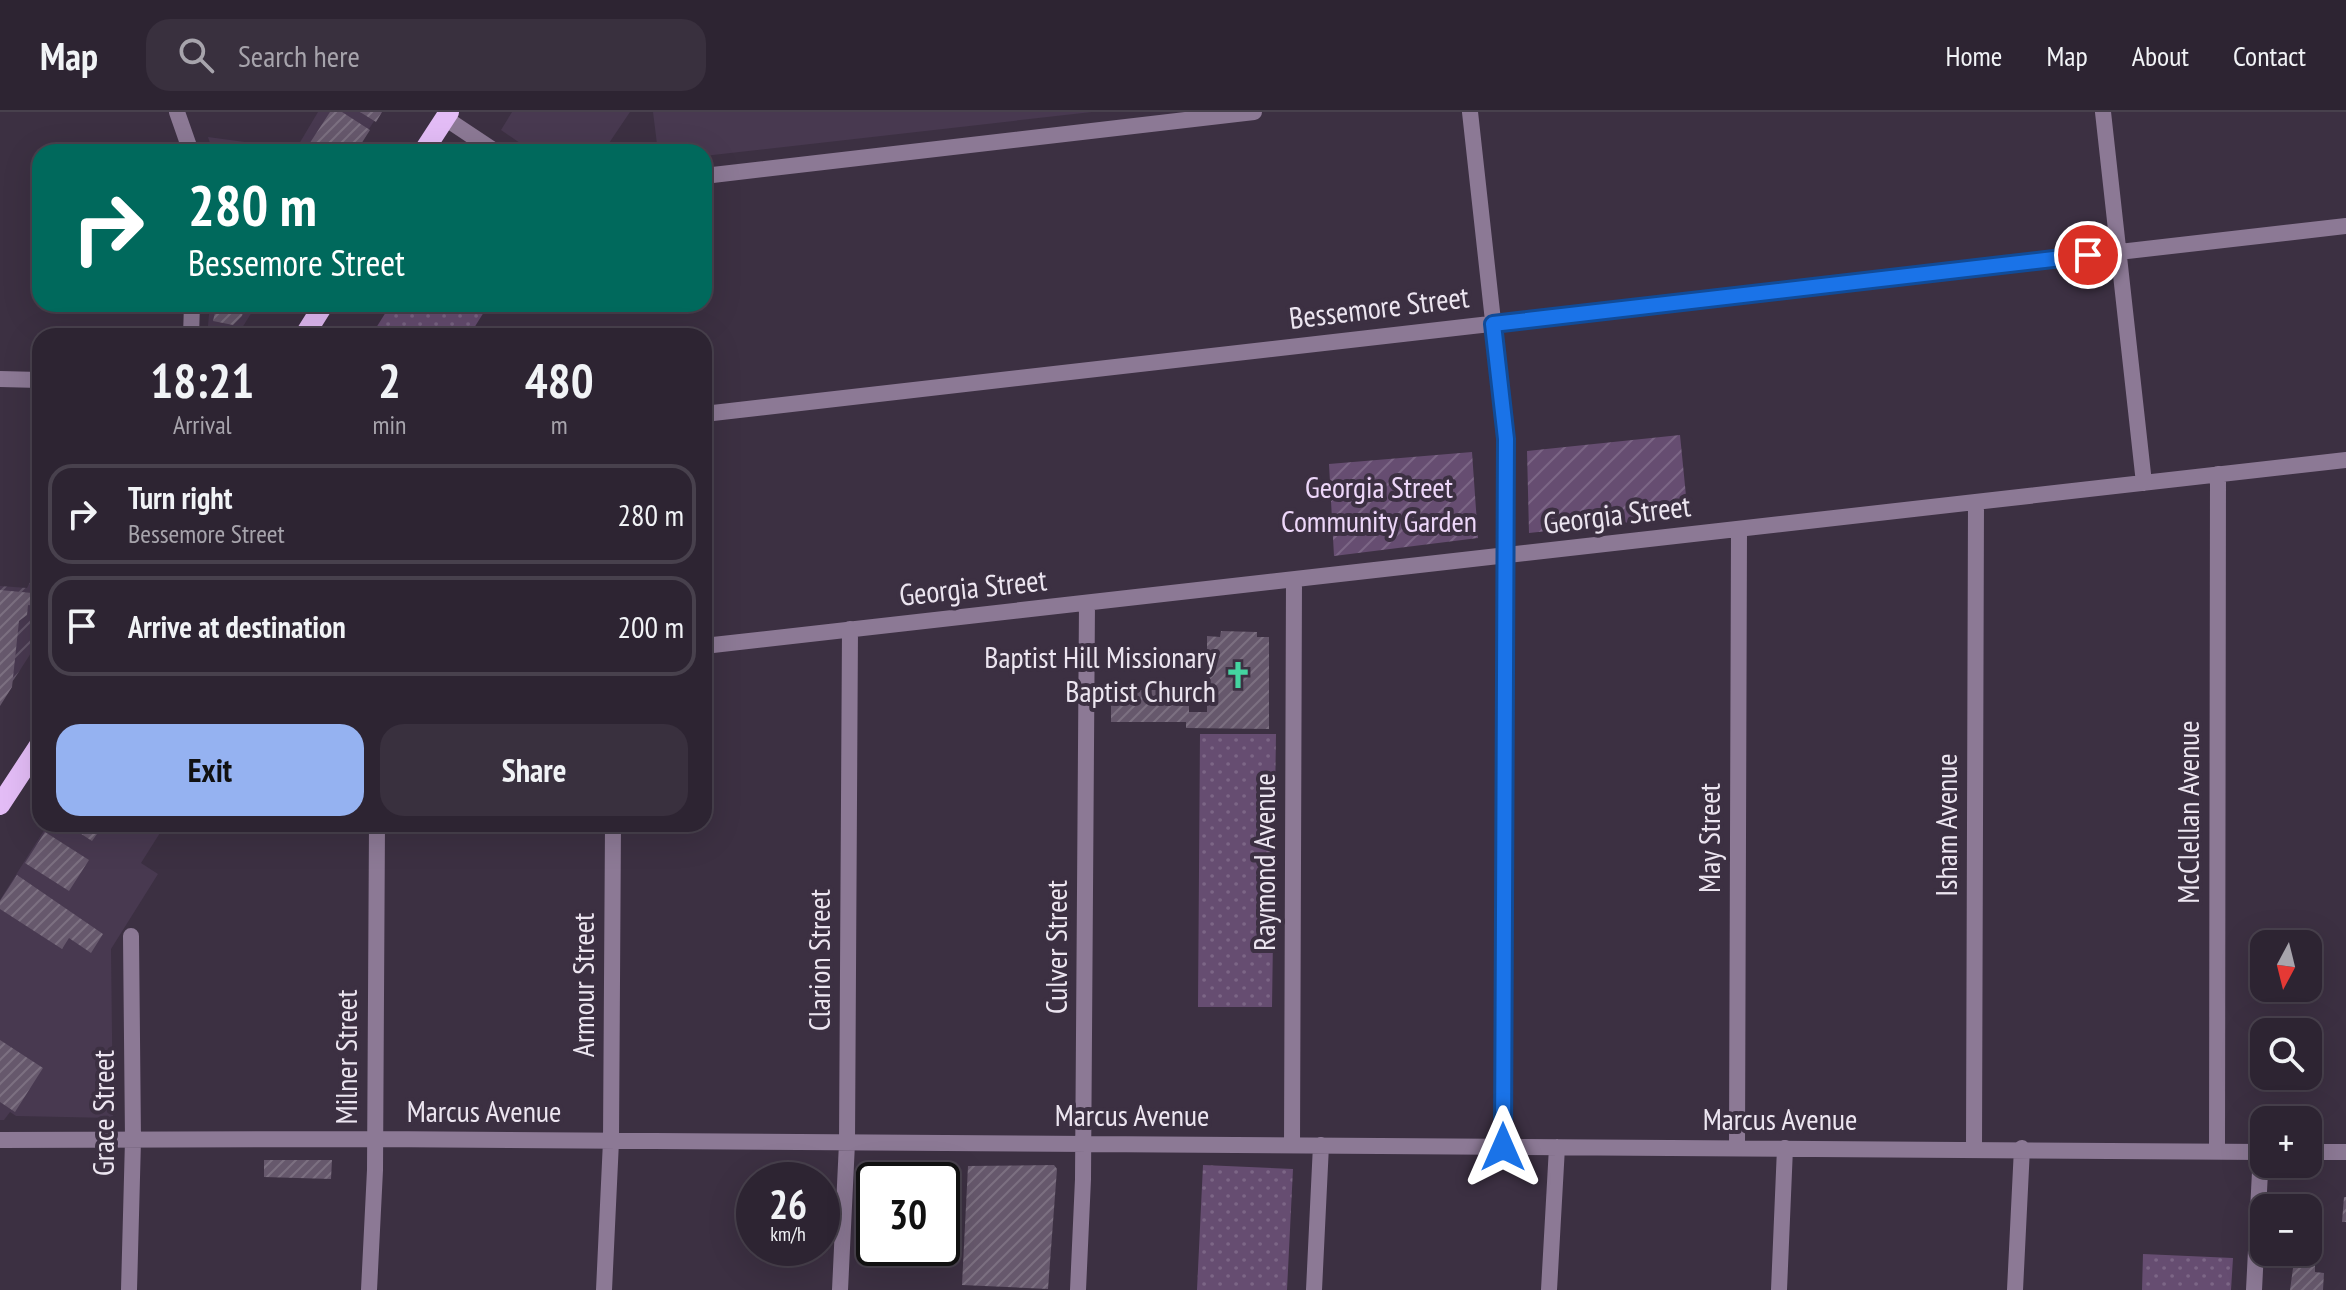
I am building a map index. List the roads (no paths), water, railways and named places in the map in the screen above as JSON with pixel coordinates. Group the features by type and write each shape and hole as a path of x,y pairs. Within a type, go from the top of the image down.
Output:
{"main road":[{"path":"428,144 447,115"},
{"path":"0,805 32,756"}],"street":[{"path":"177,112 188,144"},
{"path":"712,175 1254,112"},
{"path":"1470,112 1506,439 1503,1147"},
{"path":"2103,112 2144,483"},
{"path":"447,115 485,144"},
{"name":"Bessemore Street","path":"712,413 2346,226"},
{"path":"0,379 32,380"},
{"name":"Georgia Street","path":"712,645 2346,460"},
{"name":"McClellan Avenue","path":"2217,1151 2218,474"},
{"name":"Isham Avenue","path":"1974,1148 1976,502"},
{"name":"May Street","path":"1737,1147 1739,529"},
{"name":"Raymond Avenue","path":"1292,1145 1294,580"},
{"name":"Culver Street","path":"1078,1290 1083,1143 1087,603"},
{"name":"Clarion Street","path":"840,1290 847,1143 850,629"},
{"name":"Milner Street","path":"369,1290 375,1139 377,832"},
{"name":"Armour Street","path":"604,1290 611,1141 613,832"},
{"name":"Grace Street","path":"129,1290 133,1140 131,936"},
{"name":"Marcus Avenue","path":"0,1140 375,1139 2250,1152"},
{"path":"1314,1290 1321,1145"},
{"path":"1549,1290 1557,1147"},
{"path":"1779,1290 1785,1148"},
{"path":"2015,1290 2022,1148"},
{"path":"2322,1152 2346,1152"},
{"path":"2254,1290 2260,1178"}],"place":[{"name":"Baptist Hill Missionary Baptist Church","path":"1238,675"}],"park label":[{"name":"Georgia Street Community Garden","path":"1379,505"}]}
